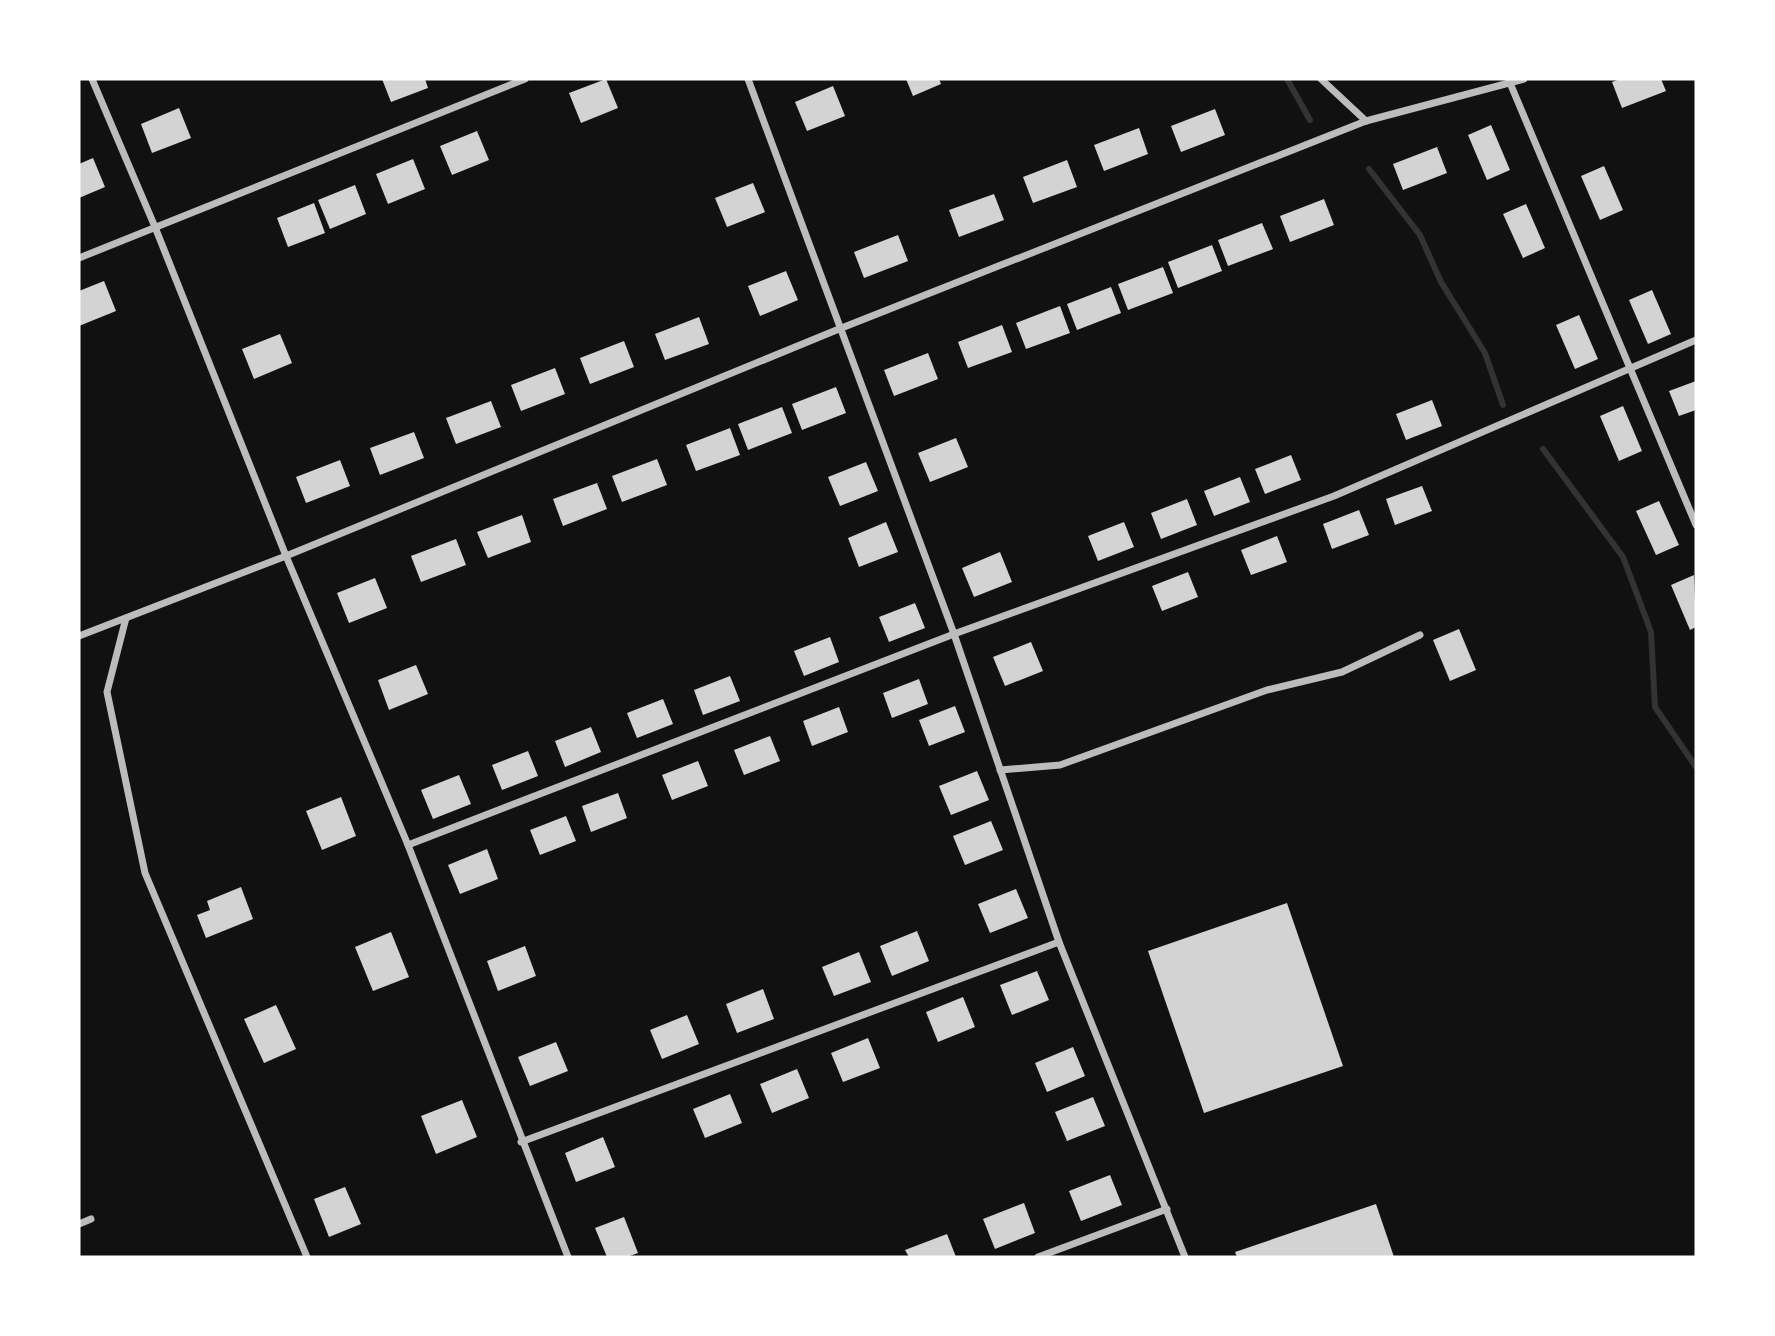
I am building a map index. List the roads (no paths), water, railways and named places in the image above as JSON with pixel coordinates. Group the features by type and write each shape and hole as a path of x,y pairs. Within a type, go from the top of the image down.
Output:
{"street":[{"path":"92,79 156,228 286,556 408,845 521,1142 568,1257"},
{"path":"79,258 525,79"},
{"path":"748,79 954,634 1059,942 1185,1257"},
{"path":"1321,79 1366,121"},
{"path":"79,636 286,556 839,329 1366,121 1524,79"},
{"path":"1510,83 1696,525"},
{"path":"408,845 954,634 1334,496 1696,340"},
{"path":"126,618 107,692 145,873 307,1257"},
{"path":"1000,770 1060,765 1267,690 1342,672 1420,635"},
{"path":"521,1142 1059,942"},
{"path":"1038,1257 1167,1209"},
{"path":"79,1224 91,1219"}],"waterway":[{"path":"1287,79 1310,120"},
{"path":"1369,169 1420,235 1441,282 1485,353 1503,405"},
{"path":"1543,449 1623,557 1651,632 1655,707 1696,767"}]}
